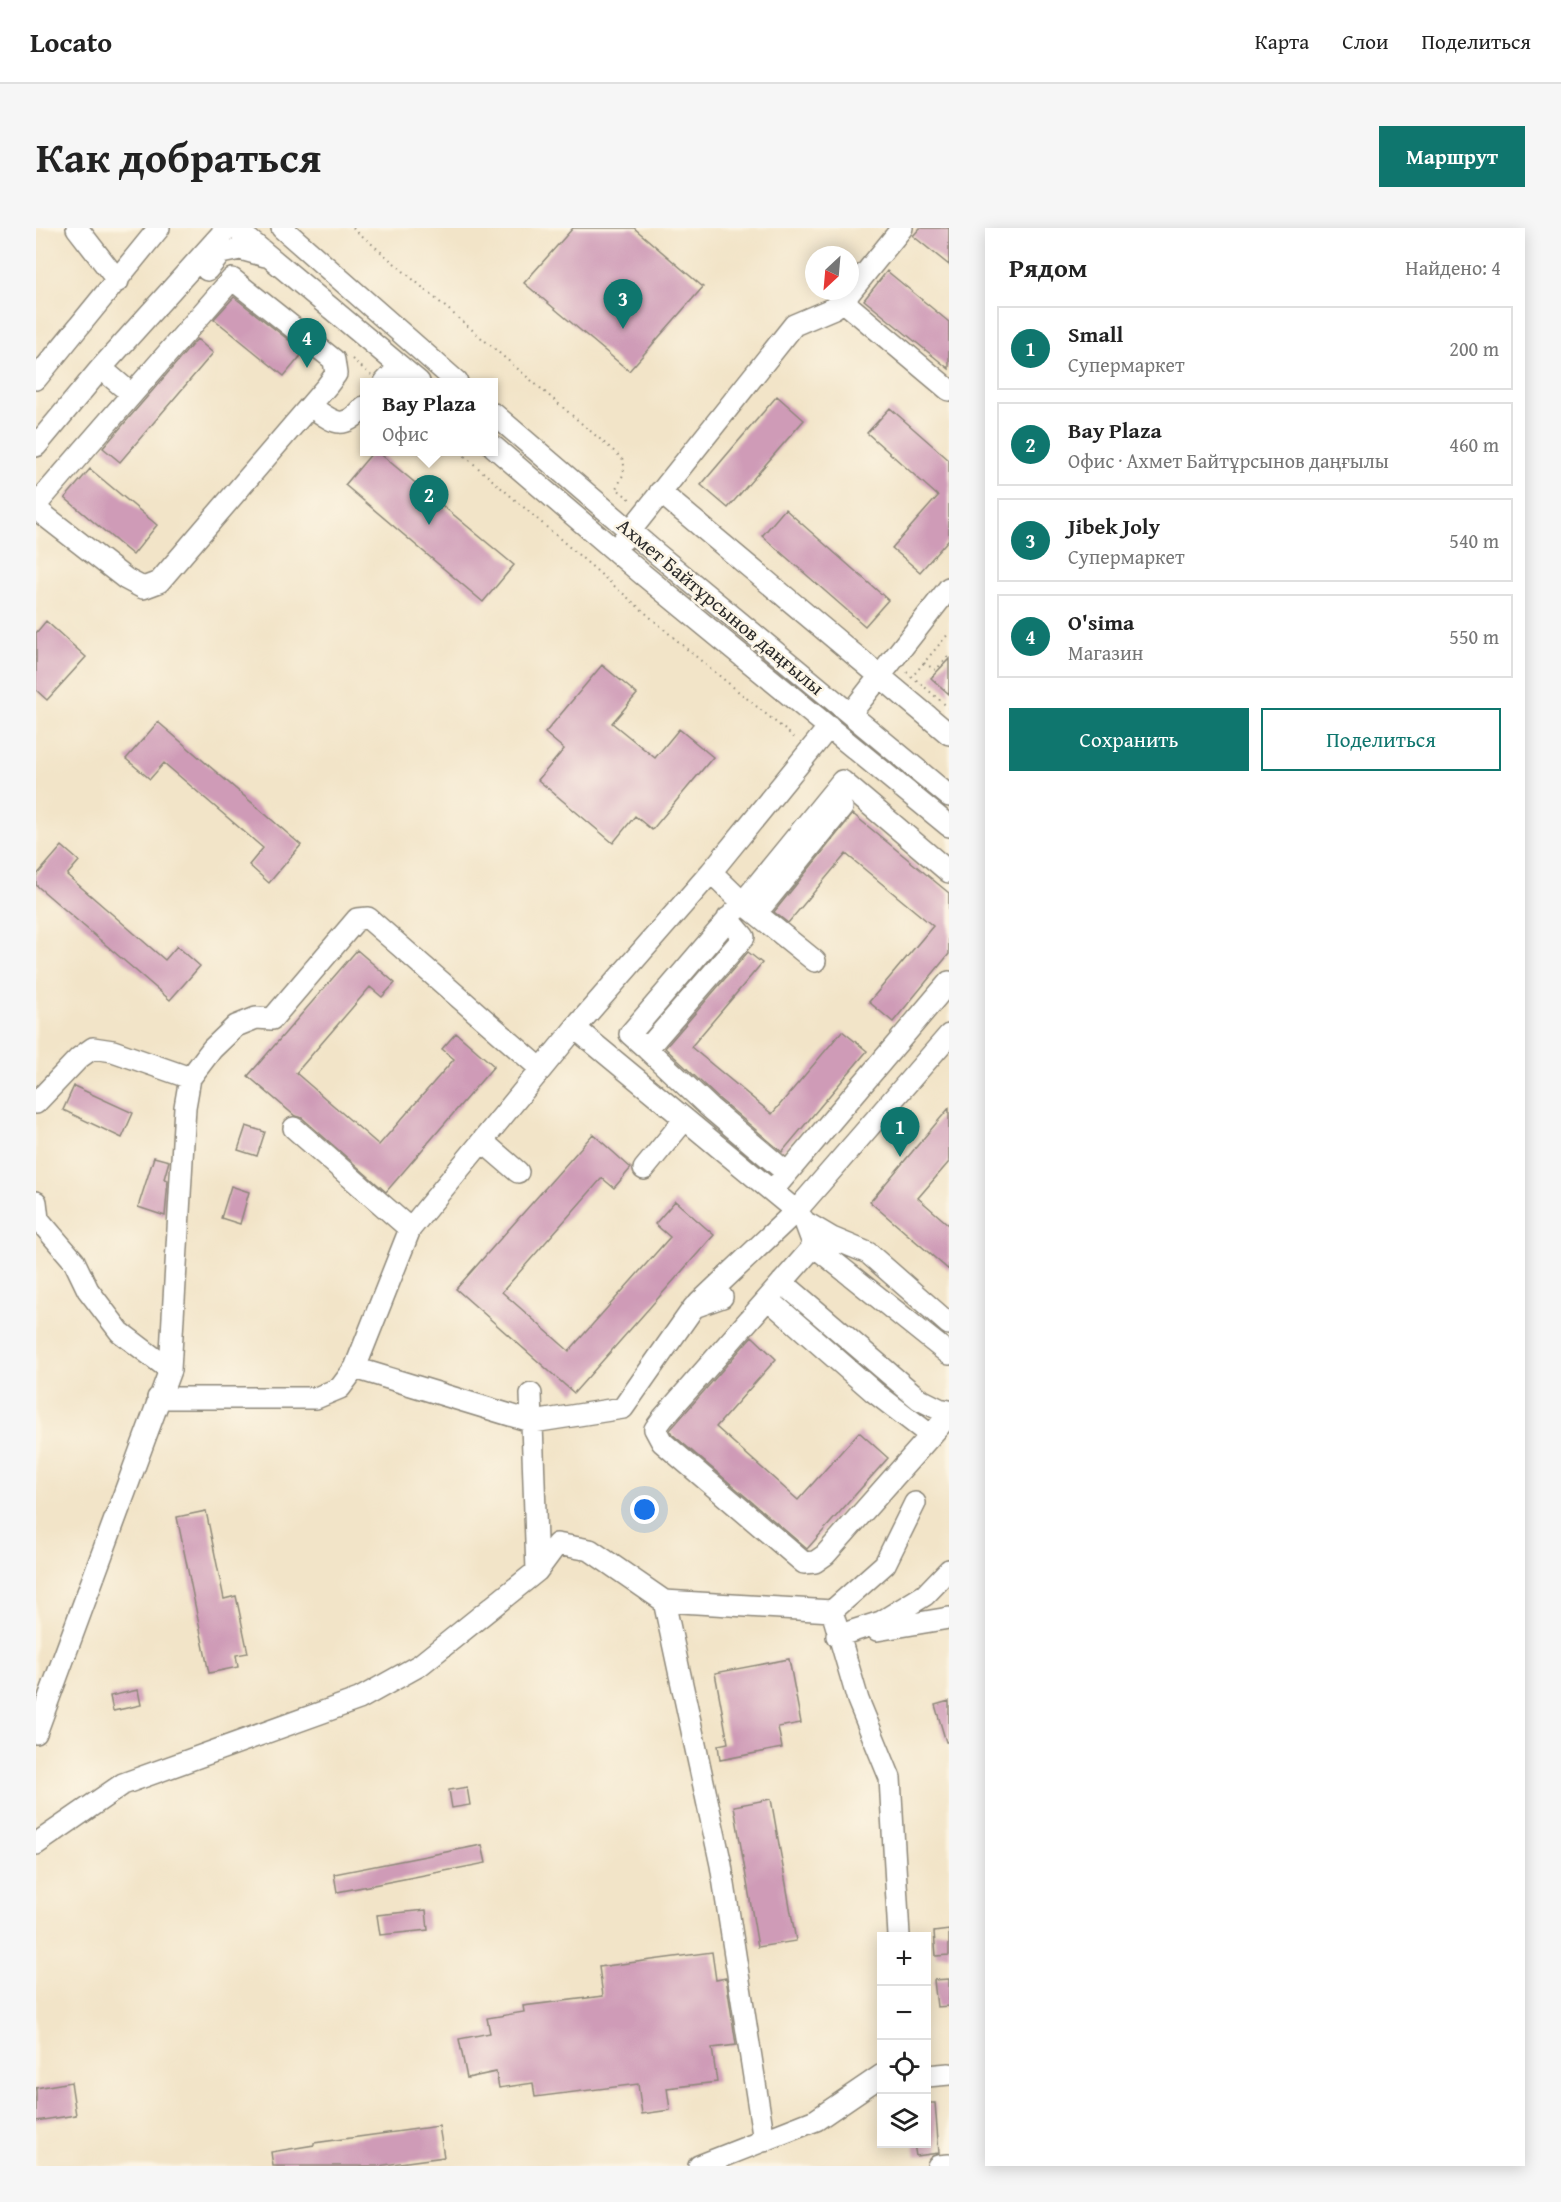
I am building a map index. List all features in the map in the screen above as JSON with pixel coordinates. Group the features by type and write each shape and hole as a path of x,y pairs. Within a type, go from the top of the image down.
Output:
{"street":[{"path":"77,228 118,280"},
{"path":"36,379 159,228"},
{"path":"36,446 101,368 227,228"},
{"path":"235,228 414,378"},
{"path":"282,228 452,378"},
{"path":"303,228 344,266 361,299"},
{"path":"614,550 794,325 834,308 843,301 902,228"},
{"path":"153,310 177,303 221,253 240,249 272,258"},
{"path":"232,279 334,360 336,374 159,582 143,588 126,579 36,507 232,279"},
{"path":"843,301 949,390"},
{"path":"380,378 400,366"},
{"path":"101,368 122,386"},
{"path":"310,406 334,422 354,419 360,411"},
{"name":"Ахмет Байтұрсынов даңғылы","path":"498,417 630,531 949,796"},
{"name":"Ахмет Байтұрсынов даңғылы","path":"498,450 614,550 949,826"},
{"path":"660,492 906,684 949,734"},
{"path":"851,713 949,588"},
{"path":"158,1398 316,1398 340,1388 355,1368 410,1229 575,1028 711,872 829,727"},
{"path":"787,1173 710,1108 630,1034 842,781 949,872"},
{"path":"711,872 740,905 815,961"},
{"path":"36,1733 170,1370 185,1107 190,1078 212,1049 236,1026 256,1018 272,1019 357,918 368,918 541,1069"},
{"path":"772,1191 949,982"},
{"path":"575,1028 800,1216 832,1238 868,1253 949,1324"},
{"path":"355,1368 533,1422 623,1408 694,1307 800,1216 949,1035"},
{"path":"36,1103 78,1058 93,1048 113,1051 190,1078"},
{"path":"644,1169 685,1119"},
{"path":"294,1128 410,1229"},
{"path":"482,1141 518,1172"},
{"path":"36,1202 38,1219 74,1261 88,1290 120,1332 170,1370"},
{"path":"800,1216 814,1246 949,1354"},
{"path":"782,1282 919,1399 949,1413 825,1555 816,1562 804,1563 662,1442 655,1429 663,1418 768,1299 782,1282 814,1246"},
{"path":"694,1307 722,1297"},
{"path":"768,1299 874,1392 930,1435"},
{"path":"531,1394 537,1570"},
{"path":"36,1844 123,1784 359,1699 420,1665 537,1570 557,1544 590,1550 664,1601 832,1611 885,1564 915,1503"},
{"path":"837,1636 881,1622 925,1595 949,1570"},
{"path":"664,1601 721,1865 764,2140"},
{"path":"832,1611 837,1636 858,1700 890,1778 899,1932"},
{"path":"837,1636 949,1618"},
{"path":"931,2076 949,2074"},
{"path":"700,2166 816,2120 877,2078"},
{"path":"938,2166 949,2165"}],"path":[{"path":"353,228 622,458 625,465 622,478 616,488 646,512"},
{"path":"345,353 377,378"},
{"path":"464,456 688,650 809,750"},
{"path":"906,684 949,633"},
{"path":"924,663 936,670 949,655"},
{"path":"887,669 906,684 949,708"}],"building":[{"path":"573,228 634,228 703,287 629,371 524,283"},
{"path":"920,228 949,228 949,265 913,236"},
{"path":"887,271 949,322 949,369 864,300"},
{"path":"234,297 304,352 284,376 214,319"},
{"path":"197,339 213,353 120,462 103,448"},
{"path":"777,396 804,420 728,508 701,485"},
{"path":"890,408 949,460 949,539 920,572 892,548 938,496 867,433"},
{"path":"370,456 383,456 514,565 483,602 345,485"},
{"path":"90,469 157,525 133,555 65,498"},
{"path":"785,509 888,600 865,626 762,536"},
{"path":"46,621 86,657 47,700 36,690 36,633"},
{"path":"949,659 949,694 931,678"},
{"path":"602,665 637,694 612,723 655,758 679,729 713,757 652,830 635,816 613,843 538,780 564,749 545,733"},
{"path":"158,722 301,845 269,883 249,865 263,848 164,763 150,779 126,759"},
{"path":"853,814 949,893 949,954 893,1022 869,1002 933,926 846,854 788,923 774,912"},
{"path":"62,846 79,861 67,875 165,960 177,946 200,966 170,1000 36,885 36,876"},
{"path":"357,950 395,983 382,997 370,987 296,1073 379,1145 454,1059 442,1049 456,1033 494,1066 386,1192 302,1118 295,1116 248,1076"},
{"path":"748,952 762,963 691,1047 772,1114 842,1031 867,1051 782,1152 718,1098 665,1048"},
{"path":"74,1086 133,1113 122,1138 63,1110"},
{"path":"949,1108 949,1162 918,1198 949,1225 949,1270 870,1202"},
{"path":"246,1126 265,1132 257,1156 238,1150"},
{"path":"593,1134 631,1168 614,1188 602,1178 502,1292 569,1351 670,1237 655,1224 675,1201 714,1235 574,1393 456,1289"},
{"path":"154,1157 169,1161 164,1179 168,1180 165,1216 138,1207"},
{"path":"231,1186 249,1192 240,1224 221,1218"},
{"path":"752,1336 776,1359 716,1427 798,1500 859,1432 888,1458 807,1549 670,1430"},
{"path":"206,1511 224,1599 236,1596 248,1653 236,1655 238,1667 209,1673 177,1517"},
{"path":"789,1659 801,1723 778,1727 782,1748 720,1760 718,1745 728,1743 715,1673"},
{"path":"138,1690 141,1705 113,1711 110,1696"},
{"path":"949,1701 949,1742 946,1742 935,1705"},
{"path":"467,1787 470,1805 452,1808 449,1790"},
{"path":"771,1799 796,1941 758,1947 734,1806"},
{"path":"482,1845 486,1863 337,1892 334,1874"},
{"path":"426,1910 428,1930 380,1935 377,1915"},
{"path":"949,1930 949,1955 936,1956 934,1932"},
{"path":"712,1952 716,1980 726,1978 736,2045 712,2048 717,2082 667,2088 670,2110 642,2114 638,2084 535,2097 533,2083 499,2088 496,2072 467,2078 459,2039 490,2033 487,2018 524,2012 523,2006 603,1996 599,1967"},
{"path":"949,1979 949,2006 937,2007 934,1980"},
{"path":"71,2082 76,2115 36,2121 36,2088"},
{"path":"931,2103 935,2103 939,2153 916,2156 915,2148 931,2148"},
{"path":"439,2126 444,2157 377,2166 273,2166 271,2152 314,2145 314,2143"}],"place":[{"name":"Jibek Joly","path":"623,329"},
{"name":"O'sima","path":"307,368"},
{"name":"Bay Plaza","path":"429,525"},
{"name":"Small","path":"900,1157"}]}
